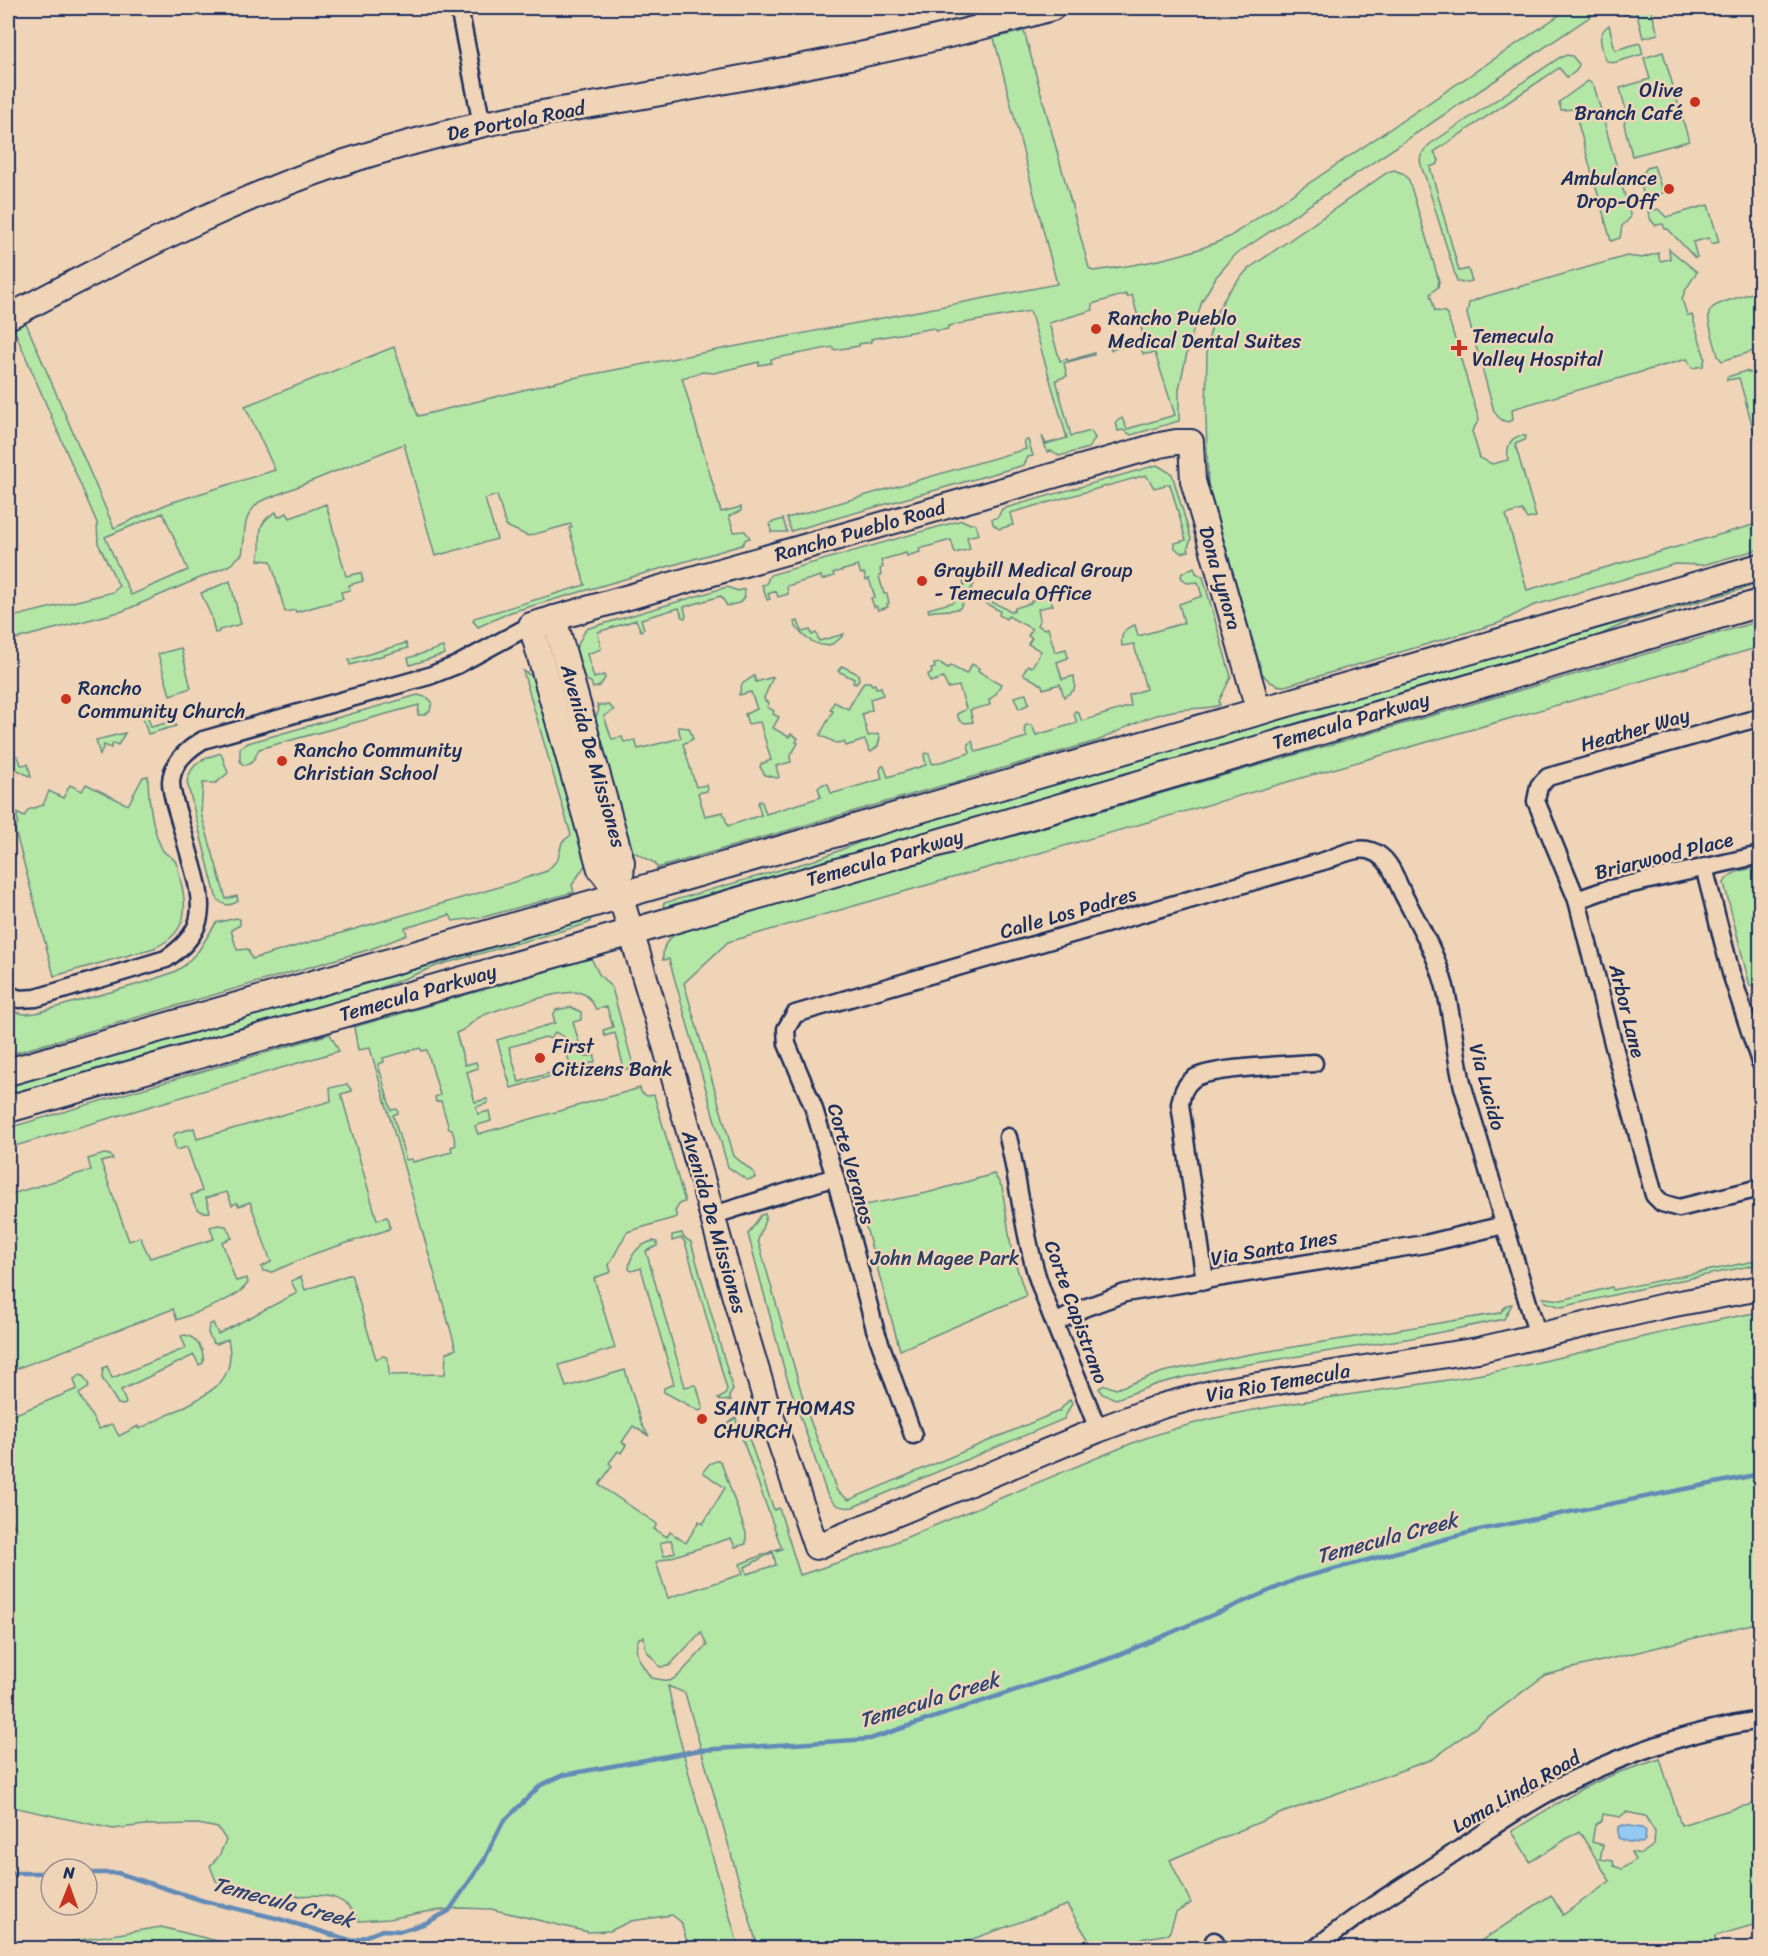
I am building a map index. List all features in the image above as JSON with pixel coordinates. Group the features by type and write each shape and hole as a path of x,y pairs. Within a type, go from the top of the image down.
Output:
{"main road":[{"name":"Temecula Parkway","path":"8,1072 1761,567"},
{"name":"Temecula Parkway","path":"8,1109 632,932 1761,603"}],"street":[{"path":"459,8 482,125"},
{"name":"De Portola Road","path":"8,317 175,231 249,198 321,170 402,145 482,125 674,90 982,17 1052,8"},
{"name":"Rancho Pueblo Road","path":"531,625 1160,446 1176,442 1191,442"},
{"name":"Dona Lynora","path":"1191,442 1193,481 1259,712"},
{"name":"Avenida De Missiones","path":"554,618 622,862 620,895"},
{"path":"8,994 19,999 36,998 166,959 180,950 192,935 201,908 200,891 171,782 180,758 190,748 203,740 429,676 457,665 531,625"},
{"name":"Avenida De Missiones","path":"531,625 600,869 620,895 632,932 711,1216 766,1401 816,1547"},
{"name":"Heather Way","path":"1536,801 1539,786 1548,777 1754,718 1761,721"},
{"name":"Arbor Lane","path":"1536,801 1577,900 1654,1195 1662,1203 1679,1208 1761,1188"},
{"name":"Calle Los Padres","path":"787,1044 786,1029 795,1014 808,1009 1351,851 1369,850 1383,856"},
{"name":"Briarwood Place","path":"1577,900 1605,890 1761,855"},
{"name":"Via Lucido","path":"1383,856 1423,928 1437,963 1445,989 1456,1059 1463,1087 1538,1336"},
{"path":"1704,867 1731,973 1761,1062"},
{"name":"Corte Veranos","path":"787,1044 813,1106 835,1177 875,1329 913,1435"},
{"path":"1205,1281 1180,1104 1183,1091 1193,1079 1210,1072 1314,1063"},
{"name":"Corte Capistrano","path":"1008,1137 1017,1173 1024,1230 1037,1276 1098,1430"},
{"path":"711,1216 835,1177"},
{"name":"Via Santa Ines","path":"1055,1323 1084,1308 1125,1293 1425,1244 1504,1226"},
{"name":"Via Rio Temecula","path":"816,1547 1161,1406 1214,1392 1478,1350 1664,1306 1761,1288"},
{"name":"Loma Linda Road","path":"1316,1948 1354,1918 1523,1808 1570,1781 1626,1757 1681,1738 1732,1724 1761,1720"}],"green space":[{"path":"1570,8 1603,8 1235,255 1216,277 1202,301 1179,389 1179,421 1131,435 1123,430 1118,431 1116,422 1122,418 1127,429 1175,415 1155,353 1143,354 1139,342 1111,350 1110,348 1141,339 1140,336 1143,335 1132,295 1127,297 1126,294 1092,304 1093,310 1049,323 1060,361 1067,359 1068,361 1094,353 1094,355 1064,363 1067,376 1056,380 1071,436 1091,431 1095,438 1089,448 1059,456 1051,451 1047,452 1042,436 1046,444 1067,438 1030,311 948,326 948,329 935,331 934,328 871,339 871,342 859,344 859,346 834,350 833,347 771,359 771,363 759,365 759,362 714,373 702,372 682,378 721,512 741,507 741,511 729,516 734,532 745,531 750,538 746,539 742,545 511,612 478,627 473,621 474,618 585,585 569,528 572,527 571,524 528,536 506,526 497,495 485,499 497,539 435,556 404,444 259,502 249,514 245,526 242,554 230,565 123,611 8,641 8,618 113,592 119,586 98,543 97,523 13,327 25,321 114,528 167,504 275,470 245,406 394,347 418,416 568,379 1057,284 994,38 1024,31 1089,268 1093,271 1162,259 1196,250 1229,237","holes":["163,513 188,570 131,595 105,537"]},
{"path":"1635,8 1660,8 1651,10 1658,34 1643,38 1637,14 1634,12 1623,15"},
{"path":"1609,25 1615,50 1640,43 1643,54 1613,63 1605,60 1601,37"},
{"path":"1663,52 1689,141 1632,156 1624,124 1627,114 1620,88 1650,79 1644,58"},
{"path":"1572,56 1579,64 1578,69 1573,73 1567,77 1559,68 1434,152 1439,160 1438,164 1430,167 1459,271 1468,269 1472,281 1462,283 1457,281 1421,166 1421,155 1430,144 1559,58"},
{"path":"1588,81 1594,86 1630,214 1630,218 1622,226 1620,238 1611,241 1574,109 1561,110 1559,102"},
{"path":"1654,166 1663,193 1644,199 1640,177 1647,168"},
{"path":"1394,170 1404,174 1409,180 1439,281 1438,287 1430,294 1435,311 1445,312 1448,316 1479,420 1472,431 1480,458 1492,464 1508,460 1508,450 1513,439 1526,436 1525,440 1515,444 1536,517 1527,519 1522,510 1506,515 1527,590 1760,523 1760,549 1703,565 1675,564 1532,606 1499,623 1285,686 1278,685 1269,681 1262,673 1208,485 1207,344 1215,315 1229,291 1248,269"},
{"path":"1708,205 1719,242 1711,244 1709,238 1693,242 1697,257 1695,258 1668,229 1665,229 1663,224 1655,225 1648,212 1658,209 1666,217"},
{"path":"1669,249 1697,272 1682,299 1687,315 1692,315 1705,358 1703,366 1692,368 1687,359 1512,409 1513,420 1510,421 1500,418 1494,411 1467,314 1469,303 1627,256 1642,258 1658,253 1660,261 1670,259"},
{"path":"1752,293 1760,295 1760,349 1722,361 1718,356 1710,326 1710,311 1714,306"},
{"path":"1746,371 1756,375 1760,385 1760,453 1739,378 1727,380 1727,377"},
{"path":"1028,440 1033,456 1028,457 1024,465 791,531 787,518 1026,449 1024,441"},
{"path":"1157,465 1172,474 1191,539 1189,551 1181,553 1175,548 1175,543 1186,540 1170,484 1154,488 1146,475 1010,513 1013,525 999,529 993,524 992,519 998,517 1002,509"},
{"path":"326,504 346,576 361,573 363,581 349,585 350,590 341,592 343,599 296,612 295,610 285,612 271,561 258,560 261,528 268,517 276,512 278,517 287,513 290,518"},
{"path":"783,519 787,532 771,532 770,523"},
{"path":"962,520 970,524 975,523 979,534 967,537 970,549 955,553 951,540 919,549 920,552 907,556 906,553 881,560 883,567 880,569 881,575 879,576 884,594 887,594 888,607 878,610 876,606 874,607 871,598 875,597 869,579 866,580 858,566 833,573 834,576 822,580 821,576 787,586 788,594 778,597 776,591 768,594 770,599 767,600 762,585 766,584 770,575"},
{"path":"1194,567 1196,573 1203,577 1231,677 1219,701 1220,705 1163,713 1097,741 657,868 655,863 632,851 595,719 599,710 597,705 609,705 614,710 604,716 612,739 622,737 624,742 635,740 638,749 681,738 678,727 689,728 693,739 683,744 696,787 706,785 708,788 707,791 698,793 705,816 723,812 728,826 761,815 759,801 762,802 766,814 821,797 818,788 823,784 828,784 831,793 834,793 882,779 880,770 882,766 888,777 926,765 924,756 926,753 929,754 934,764 970,753 968,744 972,741 976,752 1027,737 1024,728 1026,725 1032,725 1036,735 1077,723 1075,711 1078,712 1082,721 1131,706 1129,695 1146,689 1134,644 1122,646 1122,635 1128,628 1135,625 1138,636 1184,623 1179,604 1202,596 1198,582 1187,583 1181,577 1182,573"},
{"path":"968,572 974,584 960,608 929,612 928,609 954,602 952,595 956,593 955,588 964,586 962,574"},
{"path":"1760,580 1760,584 1628,622 1591,639 663,906 664,903 815,860 886,832"},
{"path":"230,581 241,624 215,633 211,616 201,593"},
{"path":"727,587 738,591 744,589 745,597 739,603 727,606 721,596 684,607 685,618 682,617 679,608 641,619 644,629 641,631 636,620 598,632 601,649 587,654 594,678 604,675 605,678 600,686 593,688 591,682 583,679 575,650 586,629"},
{"path":"1043,594 1049,597 1053,605 1038,609 1040,620 1037,625 1044,629 1048,628 1055,652 1066,649 1068,658 1057,662 1062,679 1074,676 1074,690 1064,697 1060,684 1043,689 1042,685 1023,674 1028,665 1032,667 1041,651 1028,644 1032,638 1028,636 1032,629 1008,616 1006,619 999,615 1000,611 987,604 988,600 1013,612 1015,608 1031,603 1038,599 1037,595"},
{"path":"798,621 802,632 810,630 812,635 816,633 819,641 844,634 833,644 818,644 799,631 794,622"},
{"path":"1760,621 1760,647 728,942 684,983 734,1156 754,1173 755,1178 747,1180 728,1167 669,959 663,960 666,943 675,934"},
{"path":"406,643 408,648 350,665 349,660"},
{"path":"443,647 445,654 410,665 408,658"},
{"path":"181,648 191,688 170,695 158,654"},
{"path":"940,663 966,674 972,664 979,668 978,671 1001,684 996,694 989,700 990,705 970,710 973,722 965,723 959,720 957,714 966,708 959,686 948,688 943,678 930,682 928,674 932,673 931,669 935,668 934,664"},
{"path":"842,666 858,674 859,679 856,684 853,683 854,679 838,671"},
{"path":"523,671 532,676 586,864 572,885 574,892 484,917 453,921 450,915 405,928 407,935 371,949 8,1055 8,1011 36,1013 174,972 184,966 199,950 216,923 240,919 240,925 231,930 237,950 248,949 252,959 547,871 558,859 562,842 571,835"},
{"path":"754,676 756,682 773,677 764,698 769,703 767,707 779,717 773,728 789,737 791,734 798,738 796,742 798,743 790,757 791,762 776,766 779,777 777,778 765,775 760,767 761,764 771,760 760,722 748,724 745,714 757,709 751,692 739,695 742,684"},
{"path":"864,682 875,684 876,688 881,687 883,695 870,699 872,710 862,714 868,736 878,734 880,738 878,746 871,752 865,740 846,746 844,742 836,743 820,735 833,711 830,710 834,702 848,709"},
{"path":"1026,694 1029,704 1019,709 1014,697"},
{"path":"418,695 432,702 430,711 424,715 418,715 419,705 259,749 249,764 243,765 240,761 240,748 248,743"},
{"path":"144,704 151,727 174,721 176,726 148,734 139,705"},
{"path":"125,733 118,745 113,743 111,748 104,745 100,755 96,740"},
{"path":"221,753 228,773 216,783 203,783 201,813 226,899 237,896 238,901 229,905 220,902 216,896 187,782 195,765"},
{"path":"18,756 21,765 28,764 31,777 8,765 8,758"},
{"path":"148,776 153,823 163,851 176,863 183,890 184,911 179,928 173,936 154,948 54,976 15,830 18,823 17,813 24,817 28,810 43,805 49,791 63,798 70,785 82,791 86,784 128,805 143,777"},
{"path":"1760,867 1760,983 1750,986 1724,883 1730,875"},
{"path":"590,918 590,922 586,924 439,965 367,993 8,1097 8,1085"},
{"path":"591,958 599,974 612,988 634,1068 619,1070 614,1067 623,1065 615,1033 605,1036 603,1030 613,1027 607,1007 596,1009 584,994 573,992 546,997 486,1014 456,1033 465,1065 476,1062 478,1068 467,1072 475,1102 487,1099 488,1103 476,1107 478,1114 489,1111 491,1121 475,1126 478,1134 640,1088 641,1092 647,1096 654,1095 685,1202 680,1203 675,1211 677,1217 627,1232 609,1265 611,1272 594,1278 615,1348 559,1365 566,1387 625,1370 642,1425 649,1436 633,1426 622,1442 626,1445 621,1453 618,1451 609,1463 612,1466 599,1485 657,1524 654,1529 667,1537 670,1532 686,1543 699,1521 703,1524 725,1488 703,1472 709,1464 718,1460 721,1462 746,1533 746,1544 735,1547 731,1538 656,1562 668,1598 743,1574 740,1564 780,1548 776,1551 782,1549 738,1427 728,1430 725,1427 736,1417 737,1424 745,1427 774,1510 779,1508 800,1575 876,1550 1135,1442 1177,1428 1263,1408 1482,1374 1760,1312 1760,1622 1545,1675 1433,1759 1279,1814 1170,1860 1191,1903 1176,1913 1169,1934 1093,1947 1067,1905 948,1948 758,1948 685,1693 668,1686 691,1782 739,1948 689,1948 681,1922 672,1915 631,1921 610,1931 588,1932 491,1909 460,1908 389,1919 359,1921 348,1906 330,1897 321,1895 263,1896 242,1892 216,1881 210,1866 219,1856 226,1840 218,1828 198,1824 145,1825 113,1829 8,1806 8,1537 17,1530 8,1518 8,1417 77,1389 74,1379 80,1375 89,1385 79,1394 99,1429 111,1424 119,1436 138,1426 139,1429 196,1401 216,1387 225,1376 230,1361 228,1339 217,1344 213,1343 208,1333 209,1325 213,1323 218,1334 297,1293 291,1281 301,1277 305,1290 351,1274 376,1359 383,1356 388,1358 389,1375 445,1374 446,1353 456,1349 370,1048 358,1050 354,1027","holes":["420,1048 422,1051 427,1050 440,1095 435,1097 436,1102 441,1101 456,1145 451,1147 452,1152 413,1162 412,1159 406,1160 393,1115 398,1113 397,1109 391,1110 378,1064 384,1062 383,1058","671,1540 675,1552 664,1556 660,1543","773,1552 776,1565 747,1574 745,1567","701,1632 707,1645 678,1676 670,1681 651,1678 637,1654 639,1638 644,1637 646,1650 660,1667 669,1666"]},
{"path":"571,1007 581,1012 581,1020 573,1022 583,1056 595,1056 595,1062 571,1069 564,1041 566,1038 555,1032 551,1039 546,1037 509,1047 519,1082 557,1071 558,1074 511,1088 497,1040 555,1023 553,1015 556,1010"},
{"path":"330,1034 339,1051 8,1148 8,1128"},
{"path":"347,1084 352,1091 341,1094 377,1220 387,1217 390,1228 316,1253 272,1272 263,1271 261,1267 271,1262 250,1202 239,1206 237,1203 232,1205 227,1192 206,1198 210,1212 199,1210 191,1195 202,1191 187,1147 176,1150 173,1136 194,1128 197,1139 331,1101 330,1088"},
{"path":"104,1154 110,1155 113,1159 101,1162 129,1241 140,1237 150,1258 214,1239 210,1227 226,1226 232,1238 222,1242 235,1279 236,1281 247,1278 248,1283 226,1300 177,1320 173,1309 8,1372 8,1195 91,1170 88,1159"},
{"name":"John Magee Park","path":"994,1174 1002,1187 1012,1253 1026,1296 900,1350 860,1206 927,1193"},
{"path":"765,1214 758,1240 807,1412 837,1491 849,1500 1059,1411 1070,1399 1072,1403 1064,1419 853,1507 841,1507 832,1501 827,1494 785,1372 748,1234 761,1215"},
{"path":"682,1233 683,1237 691,1242 733,1390 729,1396 731,1400 718,1399 725,1395 727,1389 685,1242 681,1238 672,1241 672,1235"},
{"path":"653,1241 657,1242 657,1246 646,1251 685,1387 695,1385 697,1387 703,1409 699,1411 664,1392 664,1388 674,1384 641,1268 632,1271 629,1269 636,1251"},
{"path":"1760,1260 1760,1264 1562,1307 1545,1302 1543,1298 1562,1300 1612,1287 1613,1290"},
{"path":"1512,1304 1504,1319 1412,1338 1217,1369 1157,1384 1116,1399 1102,1394 1099,1388 1105,1385 1116,1389 1163,1372 1245,1355 1500,1313 1507,1305"},
{"path":"185,1335 199,1346 203,1354 203,1363 199,1365 194,1355 121,1390 126,1403 118,1404 102,1378 103,1368 107,1366 112,1378 186,1348 181,1336"},
{"path":"1660,1759 1681,1825 1760,1803 1760,1923 1715,1936 1716,1948 1470,1948 1551,1895 1563,1915 1610,1881 1579,1831 1530,1862 1512,1831 1583,1788 1617,1773","holes":["1626,1812 1645,1816 1655,1832 1654,1845 1641,1854 1631,1852 1635,1860 1622,1869 1614,1866 1613,1861 1600,1859 1603,1845 1592,1842 1595,1825 1602,1821 1603,1814 1620,1817"]},
{"path":"161,1927 245,1948 31,1948"}],"water":[{"path":"1623,1825 1642,1828 1646,1831 1645,1840 1642,1843 1618,1838 1618,1827"}],"waterway":[{"name":"Temecula Creek","path":"99,1873 118,1873 204,1901 276,1918 353,1941 383,1930 401,1931 426,1923 449,1911 484,1860 503,1822 541,1785 563,1775 700,1750 870,1739 1114,1657 1297,1579 1479,1530 1760,1474"},
{"name":"Temecula Creek","path":"8,1873 39,1873"}],"place":[{"name":"Olive Branch Café","path":"1695,102"},
{"name":"Ambulance Drop-Off","path":"1669,189"},
{"name":"Rancho Pueblo Medical Dental Suites","path":"1096,329"},
{"name":"Temecula Valley Hospital","path":"1459,348"},
{"name":"Graybill Medical Group - Temecula Office","path":"922,581"},
{"name":"Rancho Community Church","path":"66,699"},
{"name":"Rancho Community Christian School","path":"282,761"},
{"name":"First Citizens Bank","path":"540,1058"},
{"name":"SAINT THOMAS CHURCH","path":"702,1419"}]}
